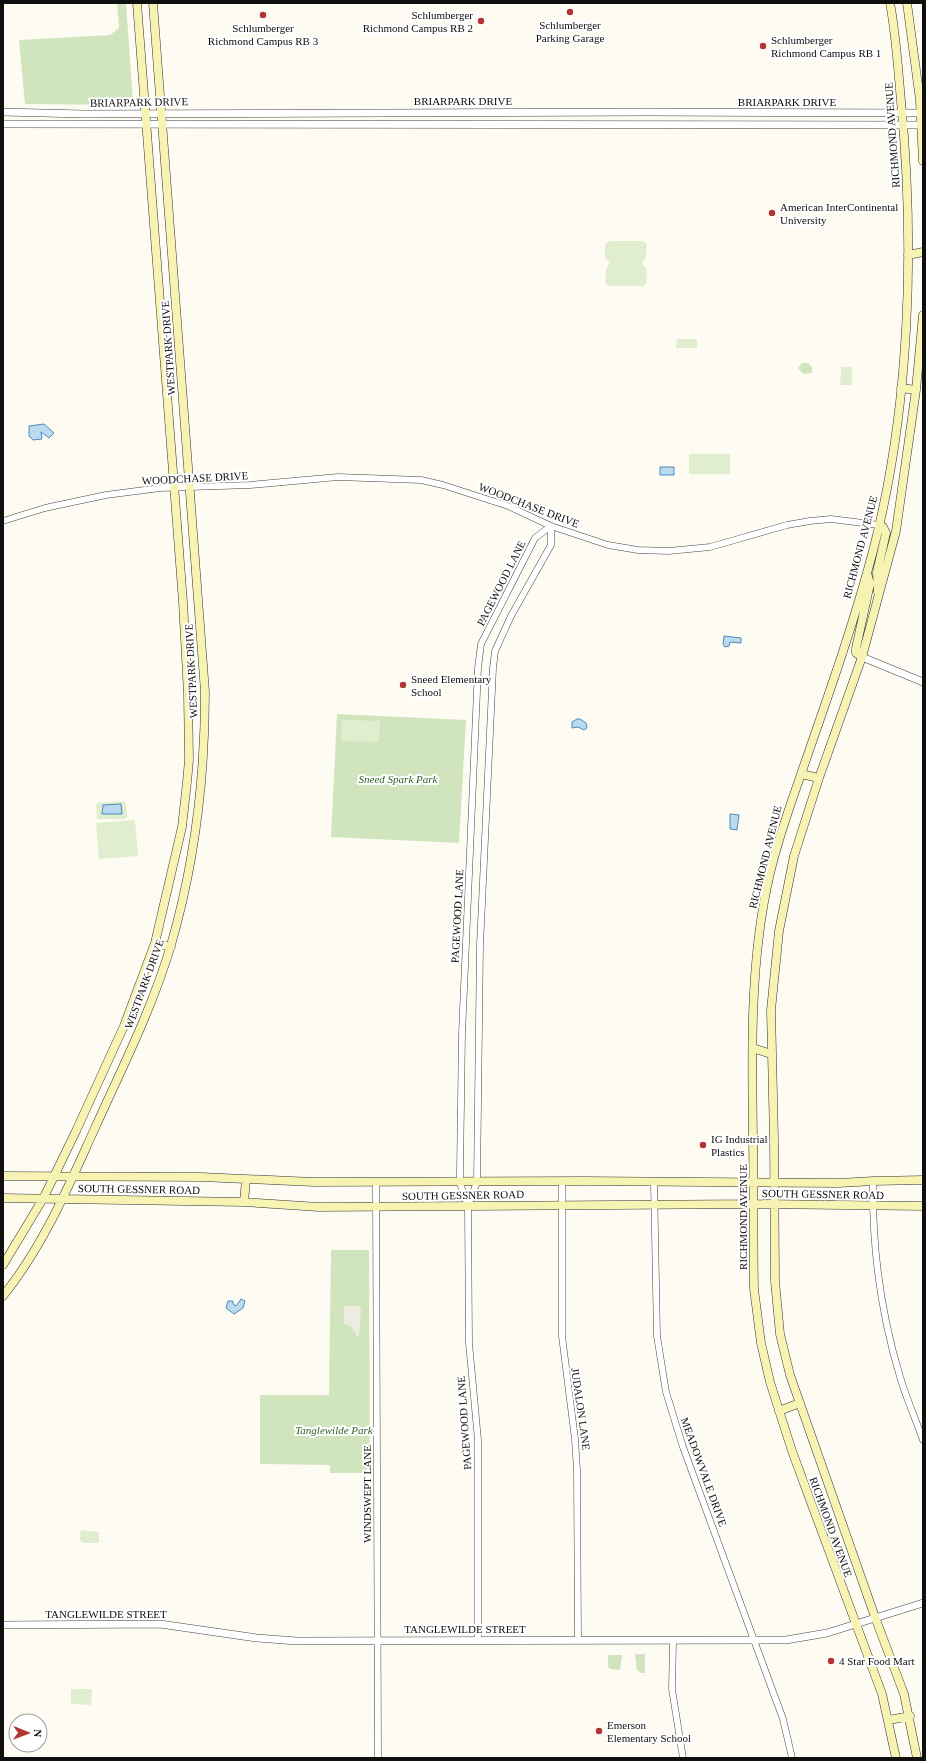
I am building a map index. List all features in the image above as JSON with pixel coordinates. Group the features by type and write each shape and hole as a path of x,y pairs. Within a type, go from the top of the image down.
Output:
{"main road":[{"name":"WESTPARK DRIVE","path":"3,1265 16,1247 55,1176 112,1052 155,943 182,827 188,760 188,694 176,488 137,3"},
{"name":"WESTPARK DRIVE","path":"3,1296 15,1281 40,1243 64,1199 145,1018 171,947 184,896 197,826 202,780 205,692 153,3"},
{"name":"RICHMOND AVENUE","path":"890,3 904,125 907,176 908,255 901,388 890,473 867,573 844,649 785,820 764,899 756,959 753,1048 753,1204 754,1289 756,1317 765,1365 779,1410 855,1624 882,1694 889,1720 896,1758"},
{"path":"906,3 922,113 923,161"},
{"path":"908,255 923,252"},
{"name":"RICHMOND AVENUE","path":"917,1758 910,1716 904,1694 875,1617 790,1375 780,1334 775,1281 775,1204 771,1054 772,1003 785,896 796,848 862,657 879,596 900,508 916,390 923,315"},
{"path":"166,369 180,368"},
{"path":"901,388 916,390"},
{"path":"879,525 883,527 886,533 877,572 879,596"},
{"path":"862,657 856,652 856,648 870,584 867,573"},
{"path":"801,774 819,778"},
{"path":"155,943 171,947"},
{"path":"753,1048 771,1054"},
{"path":"112,1052 126,1058"},
{"name":"SOUTH GESSNER ROAD","path":"3,1176 201,1177 246,1180 376,1183 562,1181 839,1183 923,1180"},
{"path":"244,1202 246,1180"},
{"name":"SOUTH GESSNER ROAD","path":"3,1198 44,1197 64,1199 244,1202 319,1207 562,1204 923,1206"},
{"path":"779,1410 800,1403"},
{"path":"889,1720 910,1716"}],"street":[{"name":"BRIARPARK DRIVE","path":"3,112 922,113"},
{"path":"16,113 17,124"},
{"name":"BRIARPARK DRIVE","path":"3,124 657,123 922,125"},
{"name":"WOODCHASE DRIVE","path":"3,521 45,508 106,495 189,487 250,485 338,478 421,480 508,506 551,526 608,545 638,550 669,551 710,547 787,525 810,521 831,519 879,525"},
{"name":"PAGEWOOD LANE","path":"468,1206 477,1182 480,945 493,668 496,651 511,616 551,546 551,526"},
{"name":"PAGEWOOD LANE","path":"478,1640 478,1440 469,1343 468,1206 460,1183 464,978 478,668 481,644 536,538 551,526"},
{"path":"862,657 923,682"},
{"name":"JUDALON LANE","path":"562,1181 562,1336 578,1470 578,1640"},
{"path":"873,1181 872,1206 875,1257 884,1315 901,1380 923,1440"},
{"name":"MEADOWVALE DRIVE","path":"654,1182 657,1336 666,1392 683,1447 782,1719 792,1758"},
{"name":"WINDSWEPT LANE","path":"376,1183 378,1758"},
{"name":"TANGLEWILDE STREET","path":"3,1625 160,1624 286,1640 754,1641 808,1638 923,1603"},
{"path":"673,1642 672,1689 683,1758"}],"green space":[{"path":"117,3 126,3 133,101 130,105 25,104 19,40 110,35 119,28"},
{"path":"610,241 643,241 647,244 646,258 643,261 643,265 646,268 647,282 644,286 608,286 605,283 606,268 609,265 609,262 605,258 605,244"},
{"path":"677,339 697,339 697,348 676,348"},
{"path":"802,363 808,363 812,367 812,373 803,374 798,368"},
{"path":"841,367 852,367 852,385 840,385"},
{"path":"689,454 730,454 730,474 689,474"},
{"name":"Sneed Spark Park","path":"337,714 466,720 459,843 331,837"},
{"path":"342,720 380,721 379,742 341,741"},
{"path":"123,801 126,803 127,817 125,819 97,819 96,805 98,803"},
{"path":"135,820 138,856 99,859 96,823"},
{"name":"Tanglewilde Park","path":"331,1250 369,1250 370,1473 330,1473 330,1465 260,1464 260,1395 329,1395"},
{"path":"82,1530 99,1532 99,1543 83,1543 80,1540 80,1533"},
{"path":"635,1654 645,1654 645,1673 641,1673 637,1670"},
{"path":"608,1655 622,1655 620,1670 611,1669 608,1667"},
{"path":"92,1689 91,1705 71,1704 71,1690"}],"shaded area":[{"path":"344,1306 359,1306 361,1308 359,1337 357,1337 351,1326 344,1324"}],"water":[{"path":"44,424 54,433 49,438 41,432 42,439 33,440 29,436 29,426"},
{"path":"660,467 674,467 674,475 660,475"},
{"path":"724,636 741,638 741,643 730,642 729,646 725,647 723,644"},
{"path":"580,719 586,723 587,728 584,730 578,727 572,728 572,722"},
{"path":"121,804 122,814 102,814 103,805"},
{"path":"730,814 739,815 737,830 730,829"},
{"path":"241,1299 245,1301 243,1308 234,1314 226,1308 228,1301 233,1301 233,1304 236,1306"}],"place":[{"name":"Schlumberger Parking Garage","path":"570,12"},
{"name":"Schlumberger Richmond Campus RB 3","path":"263,15"},
{"name":"Schlumberger Richmond Campus RB 2","path":"481,21"},
{"name":"Schlumberger Richmond Campus RB 1","path":"763,46"},
{"name":"American InterContinental University","path":"772,213"},
{"name":"Sneed Elementary School","path":"403,685"},
{"name":"IG Industrial Plastics","path":"703,1145"},
{"name":"4 Star Food Mart","path":"831,1661"},
{"name":"Emerson Elementary School","path":"599,1731"}]}
